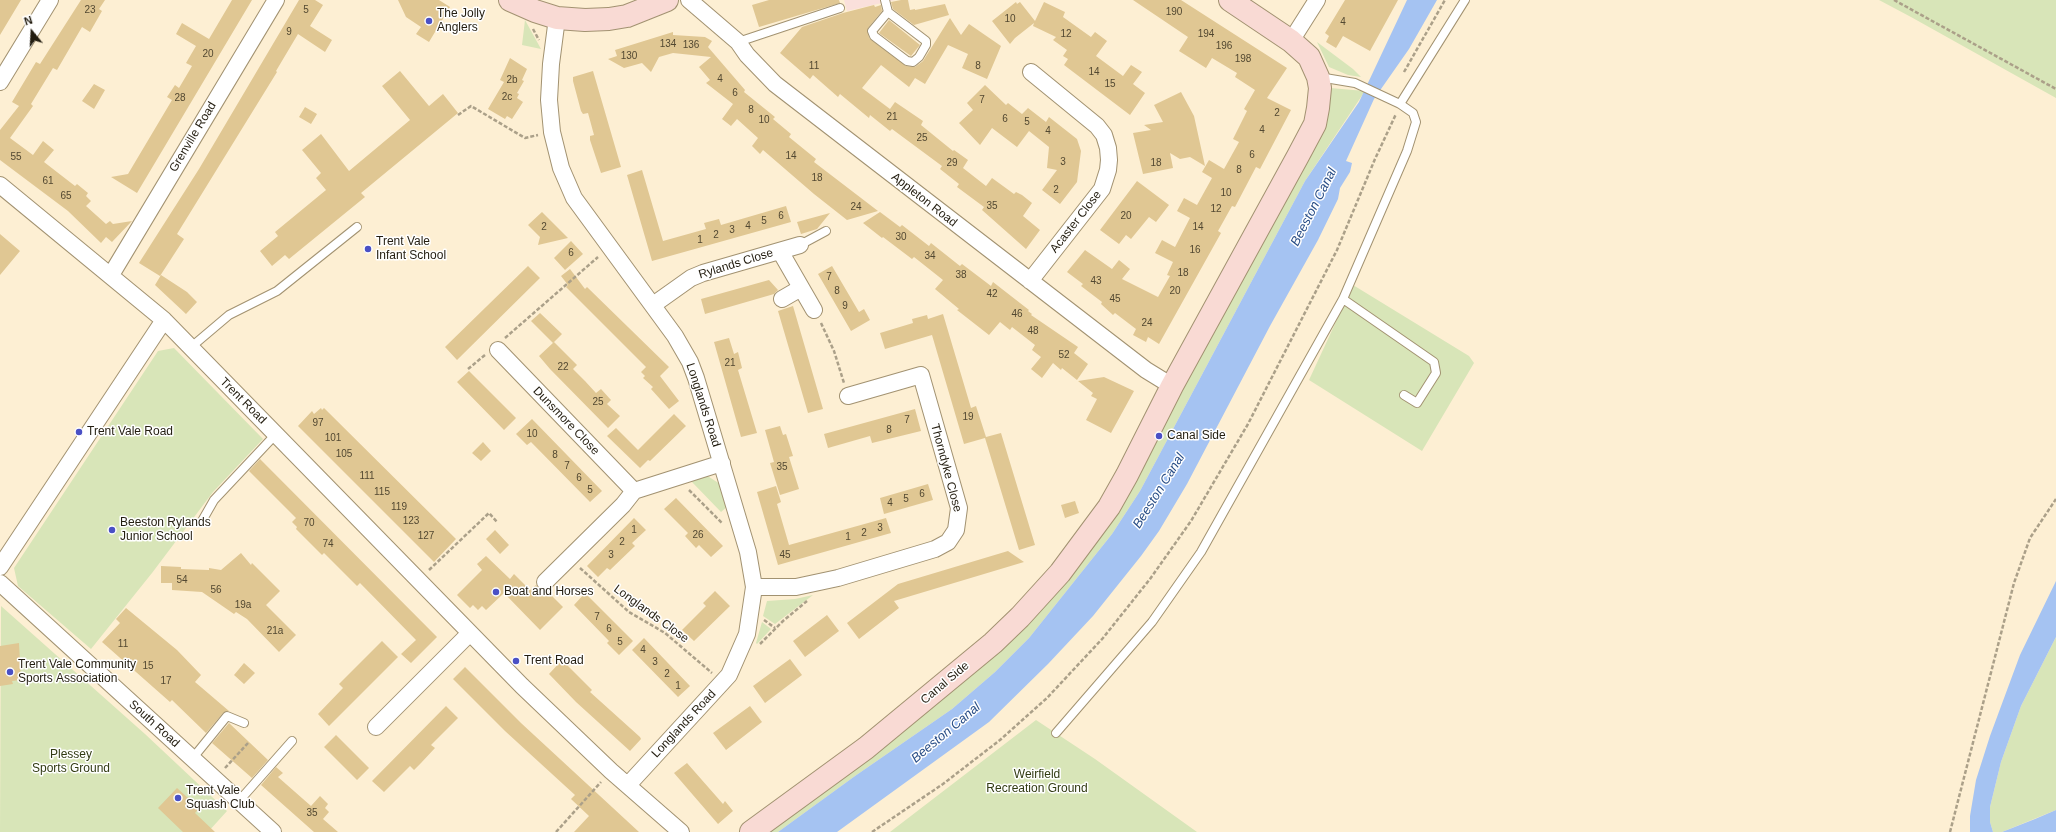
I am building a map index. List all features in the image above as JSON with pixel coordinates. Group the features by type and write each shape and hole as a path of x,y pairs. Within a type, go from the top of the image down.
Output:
{"street":[{"path":"0,82 50,0"},
{"name":"Grenville Road","path":"111,275 276,0"},
{"path":"516,2 557,18 570,20 609,19 636,13 667,0"},
{"name":"Appleton Road","path":"689,0 738,42 747,55 775,84 1146,370 1172,386"},
{"path":"1230,0 1291,41 1309,57 1318,77"},
{"path":"1291,41 1317,0"},
{"name":"Longlands Road","path":"557,18 551,64 549,100 552,132 561,168 574,198 609,248 675,336 694,372 750,557 754,587 747,634 735,663 723,683 628,785"},
{"name":"Acaster Close","path":"1030,281 1102,189 1108,170 1109,160 1108,148 1104,135 1097,126 1031,72"},
{"name":"Canal Side","path":"751,832 866,748 946,683 1020,618 1060,573 1109,507 1172,386 1315,124 1320,88 1318,77"},
{"name":"Trent Road","path":"0,185 164,320 470,633 611,771 681,832"},
{"name":"Rylands Close","path":"653,305 692,278 704,273 800,245"},
{"name":"Rylands Close","path":"780,251 814,310"},
{"path":"782,299 801,288"},
{"path":"0,568 129,379 164,320"},
{"name":"Dunsmore Close","path":"496,348 634,491"},
{"name":"Thorndyke Close","path":"754,587 796,587 838,578 935,549 948,542 956,530 959,508 921,375 848,396"},
{"path":"545,582 623,505 634,491 722,463"},
{"name":"South Road","path":"0,583 274,832"},
{"path":"376,727 470,633"}],"lane":[{"path":"885,0 888,12 926,41 926,46 919,57 913,62 907,61 874,36 872,31 888,12"},
{"path":"1400,104 1465,0"},
{"path":"738,42 840,8"},
{"path":"1056,733 1152,622 1201,552 1343,298 1407,151 1416,122 1412,113 1400,104 1355,83 1318,77"},
{"path":"190,348 229,315 276,291 357,227"},
{"path":"800,245 826,231"},
{"path":"1343,298 1434,362 1436,373 1417,403 1404,395"},
{"path":"202,522 214,500 276,434"},
{"path":"192,759 227,716 244,723"},
{"path":"239,801 292,741"}],"path":[{"path":"1390,99 1445,0"},
{"path":"1894,0 2056,89"},
{"path":"516,2 551,64"},
{"path":"872,832 943,784 1000,740 1047,698 1103,638 1150,579 1191,522 1248,424 1334,257 1400,104"},
{"path":"458,116 471,106 525,138 552,132"},
{"path":"468,368 496,348 609,248"},
{"path":"814,310 834,351 848,396"},
{"path":"676,477 726,526"},
{"path":"1950,832 2014,583 2030,538 2056,499"},
{"path":"418,580 489,513 497,522"},
{"name":"Longlands Close","path":"570,558 592,580 630,612 666,633 723,683"},
{"path":"775,628 812,598"},
{"path":"215,779 248,743"},
{"path":"556,832 611,771"}],"shaded area":[{"path":"844,0 895,0 847,11"}],"green space":[{"path":"1879,0 2056,0 2056,98 1911,17"},
{"path":"525,20 541,49 522,45"},
{"path":"1317,42 1353,69 1361,77 1348,75 1329,67"},
{"path":"1330,88 1365,91 1305,181 1140,491 1112,534 1029,638 995,672 952,709 855,776 778,832 763,832 1058,585"},
{"path":"1353,285 1469,356 1474,363 1422,451 1309,380"},
{"name":"Beeston Rylands Junior School","path":"174,348 263,439 213,492 152,573 91,649 18,586 14,568 158,351"},
{"path":"706,475 720,484 728,506 721,512 692,482 692,479"},
{"path":"813,595 775,624 763,616 767,601 795,599"},
{"name":"Plessey Sports Ground","path":"1,606 145,734 227,811 208,832 0,832"},
{"path":"762,622 771,629 757,644 756,643"},
{"path":"2056,637 2056,810 2002,832 1993,832 1990,822 1990,807 2001,762 2021,706"},
{"name":"Weirfield Recreation Ground","path":"1036,720 1095,759 1197,832 890,832"}],"water":[{"name":"Beeston Canal","path":"1407,0 1437,0 1409,49 1374,99 1346,161 1352,163 1350,172 1340,188 1338,199 1318,240 1270,326 1187,484 1159,531 1141,556 1093,616 1048,664 989,722 837,832 778,832 855,776 952,709 995,672 1029,638 1112,534 1140,491 1305,181 1359,102"},
{"path":"2056,581 2056,637 2021,706 2001,762 1990,807 1990,822 1993,832 1970,832 1970,816 1976,780 1990,736 2020,655"},
{"path":"2056,810 2056,832 2002,832 2035,819"}],"building":[{"path":"0,0 21,0 0,35"},
{"path":"81,0 105,0 99,9 102,11 90,32 82,27 57,70 53,68 31,104 33,106 10,138 33,155 43,141 54,150 44,162 75,186 77,184 88,193 86,196 91,201 86,206 106,224 110,221 113,224 132,221 112,242 106,237 101,243 68,211 0,160 0,130 19,106 12,102 36,62 40,64"},
{"path":"232,0 252,0 137,193 111,177 128,174 172,100 167,97 175,85 179,88 192,66 186,63 196,46 176,34 182,23 209,39"},
{"path":"299,0 315,0 323,5 310,26 332,40 325,52 298,34 276,71 277,72 177,234 184,239 160,276 139,263 199,169"},
{"name":"The Jolly Anglers","path":"398,0 439,0 450,7 429,42 416,34 421,27 406,17"},
{"path":"769,0 839,0 840,3 759,27 752,5"},
{"path":"908,0 910,10 945,4 949,15 914,25 893,9 891,2"},
{"path":"1133,0 1181,0 1287,68 1267,98 1291,110 1260,169 1256,167 1235,207 1232,206 1218,231 1221,233 1159,344 1148,337 1146,342 1133,335 1136,329 1115,313 1113,315 1101,304 1102,302 1081,286 1083,284 1067,272 1085,250 1112,269 1119,260 1130,269 1122,279 1158,297 1170,276 1167,275 1173,262 1155,253 1162,240 1175,247 1190,218 1177,211 1184,198 1197,205 1212,178 1202,172 1209,160 1224,169 1239,142 1233,139 1247,111 1244,109 1255,90 1235,77 1237,73 1212,58 1206,68 1179,51 1188,37"},
{"path":"1345,0 1398,0 1370,51 1343,36 1336,48 1326,42 1329,36 1325,33"},
{"path":"1016,2 1017,4 1020,2 1035,21 1044,2 1065,12 1063,17 1091,37 1095,32 1107,41 1096,56 1123,76 1131,65 1142,72 1133,84 1145,93 1130,115 1064,65 1068,59 1063,56 1067,50 1053,40 1056,37 1033,26 1034,23 1015,38 1010,44 992,21"},
{"path":"874,5 875,7 881,5 882,11 868,28 869,38 906,66 915,67 923,61 950,18 961,35 969,24 1001,46 987,79 962,68 968,54 948,45 925,84 915,78 909,87 881,65 862,88 890,109 895,102 923,121 921,125 953,151 954,150 968,160 963,168 986,186 992,178 1014,194 1016,192 1022,195 1032,203 1023,216 1040,230 1026,249 982,210 984,207 957,187 959,184 940,169 942,166 892,129 890,131 870,115 869,118 840,94 838,97 813,75 810,79 780,53 802,27 843,13"},
{"path":"889,20 920,45 911,56 879,33"},
{"path":"673,32 673,35 705,37 712,41 708,47 745,90 744,92 775,117 773,119 791,134 789,137 816,159 814,162 878,211 847,220 763,150 760,154 752,146 758,138 737,119 731,126 722,119 733,104 706,83 710,80 699,67 711,57 673,53 659,57 651,72 642,63 624,68 608,59 617,56 615,50"},
{"path":"510,58 527,69 522,80 524,81 517,93 519,94 517,98 523,102 512,119 507,116 505,119 488,109 504,82 500,80"},
{"path":"400,71 429,106 443,94 458,113 361,193 365,197 289,259 285,255 272,266 260,251 278,236 275,232 326,190 316,178 321,173 302,150 321,134 349,171 410,120 382,86"},
{"path":"593,71 621,167 601,173 590,140 590,136 594,135 588,113 583,114 581,111 573,81 573,77"},
{"path":"94,84 105,90 94,109 82,101"},
{"path":"985,85 1006,105 1008,103 1022,114 1028,108 1046,122 1049,117 1077,139 1081,151 1077,182 1060,204 1042,190 1057,170 1047,168 1049,147 1029,131 1017,147 992,128 980,145 959,123 973,110 967,103"},
{"path":"1181,92 1194,116 1205,166 1190,157 1180,159 1170,153 1173,168 1143,174 1133,133 1151,130 1144,125 1163,122 1154,105"},
{"path":"305,107 317,114 311,124 299,117"},
{"path":"642,170 663,241 706,229 704,223 719,219 721,225 786,206 791,222 652,261 627,175"},
{"path":"1137,181 1169,205 1156,222 1149,217 1131,239 1126,235 1119,244 1100,230"},
{"path":"542,212 568,238 538,245 540,237 528,225"},
{"path":"880,212 900,227 902,225 929,246 931,243 960,266 962,264 991,286 993,282 1029,310 1028,311 1032,314 1031,315 1078,347 1074,353 1088,364 1077,380 1053,363 1042,378 1031,369 1041,357 1032,350 1035,345 1012,327 1010,330 1000,322 989,335 957,310 959,309 935,289 943,280 914,257 912,259 863,223"},
{"path":"830,213 817,229 801,234 797,222"},
{"path":"0,234 20,251 0,275"},
{"path":"571,241 583,254 565,270 554,258"},
{"path":"528,266 540,278 457,360 445,347"},
{"path":"832,266 859,312 864,309 870,320 851,331 818,274"},
{"path":"570,269 585,289 587,287 669,367 660,376 679,401 669,409 651,389 653,387 643,378 645,376 641,372 646,367 566,287 568,285 561,276"},
{"path":"161,275 187,292 197,302 186,314 155,285"},
{"path":"769,280 778,290 774,294 705,314 701,299"},
{"path":"793,306 823,409 808,413 778,311"},
{"path":"540,313 562,334 553,343 531,321"},
{"path":"943,314 971,408 976,406 986,437 1001,433 1035,545 1019,550 985,438 964,444 932,335 885,349 880,333 913,323 912,319 927,315 928,319"},
{"path":"729,338 734,354 738,352 742,368 738,370 757,433 741,437 714,342"},
{"path":"554,342 577,365 573,369 596,393 601,389 611,400 607,404 620,416 608,428 539,356"},
{"path":"469,371 516,418 504,430 457,382"},
{"path":"1104,377 1134,391 1111,433 1086,420 1097,399 1091,396 1093,393 1078,381"},
{"path":"321,408 322,410 324,408 456,539 434,562 298,426 312,411 314,414"},
{"path":"915,409 921,431 872,443 870,436 828,448 824,434"},
{"path":"674,414 686,426 650,461 648,460 640,468 607,436 616,428 638,450"},
{"path":"532,419 602,491 590,502 531,442 527,445 516,434"},
{"path":"780,426 783,435 786,434 793,456 789,457 799,489 780,495 770,463 774,462 765,430"},
{"path":"483,442 491,451 481,461 472,453"},
{"path":"260,459 437,637 411,663 401,654 416,640 360,583 357,586 324,553 322,555 296,529 297,527 292,522 296,518 249,471"},
{"path":"928,484 933,500 884,514 880,498"},
{"path":"776,486 781,502 777,504 789,545 886,518 891,533 778,565 757,492"},
{"path":"676,498 723,546 711,557 699,545 696,548 685,536 688,533 664,509"},
{"path":"1075,501 1079,513 1065,518 1061,505"},
{"path":"634,518 646,530 632,543 635,546 610,570 607,568 598,577 587,566"},
{"path":"495,530 509,545 500,554 486,539"},
{"path":"1008,551 1024,562 894,601 899,608 859,639 847,623 898,584"},
{"path":"241,553 251,565 252,563 280,591 266,605 296,635 279,652 247,619 236,612 234,614 202,592 172,590 172,583 161,583 161,566 181,567 181,569 209,570 209,568 221,570"},
{"name":"Boat and Horses","path":"486,556 510,579 514,574 530,590 536,585 542,591 547,591 563,607 540,630 504,593 486,610 482,606 478,610 473,605 470,608 457,595 482,570 477,564"},
{"path":"715,591 730,606 694,641 682,630 706,606 703,603"},
{"path":"585,593 633,641 619,655 607,643 609,641 574,605"},
{"path":"126,608 177,650 201,675 195,682 229,711 223,713 206,733 172,700 170,702 102,642 120,623 116,619"},
{"path":"827,615 839,631 805,657 793,641"},
{"path":"644,638 690,686 678,697 632,650"},
{"path":"382,641 398,657 329,726 318,714 343,688 339,684"},
{"name":"Trent Vale Community Sports Association","path":"19,643 21,680 12,681 13,684 0,686 0,646"},
{"path":"790,659 802,675 765,703 753,686"},
{"path":"562,660 592,690 590,692 640,737 641,739 630,751 576,702 549,674"},
{"path":"244,663 255,673 244,684 234,675"},
{"path":"465,667 521,723 639,832 574,832 589,816 571,799 575,795 505,731 453,679"},
{"path":"446,706 458,718 431,745 435,748 414,770 410,766 384,792 372,781"},
{"path":"750,706 762,722 726,750 713,733"},
{"path":"229,723 268,760 252,778 212,743"},
{"path":"336,735 369,768 357,780 324,747"},
{"path":"687,763 723,804 725,801 733,811 718,824 674,773"},
{"path":"276,767 283,773 278,777 311,806 320,796 328,804 325,808 329,812 323,819 338,832 314,832 261,785"},
{"name":"Trent Vale Squash Club","path":"177,788 199,808 195,813 215,832 183,832 158,808"}],"place":[{"name":"The Jolly Anglers","path":"429,21"},
{"name":"Trent Vale Infant School","path":"368,249"},
{"name":"Trent Vale Road","path":"79,432"},
{"name":"Canal Side","path":"1159,436"},
{"name":"Beeston Rylands Junior School","path":"112,530"},
{"name":"Boat and Horses","path":"496,592"},
{"name":"Trent Road","path":"516,661"},
{"name":"Trent Vale Community Sports Association","path":"10,672"},
{"name":"Trent Vale Squash Club","path":"178,798"}]}
